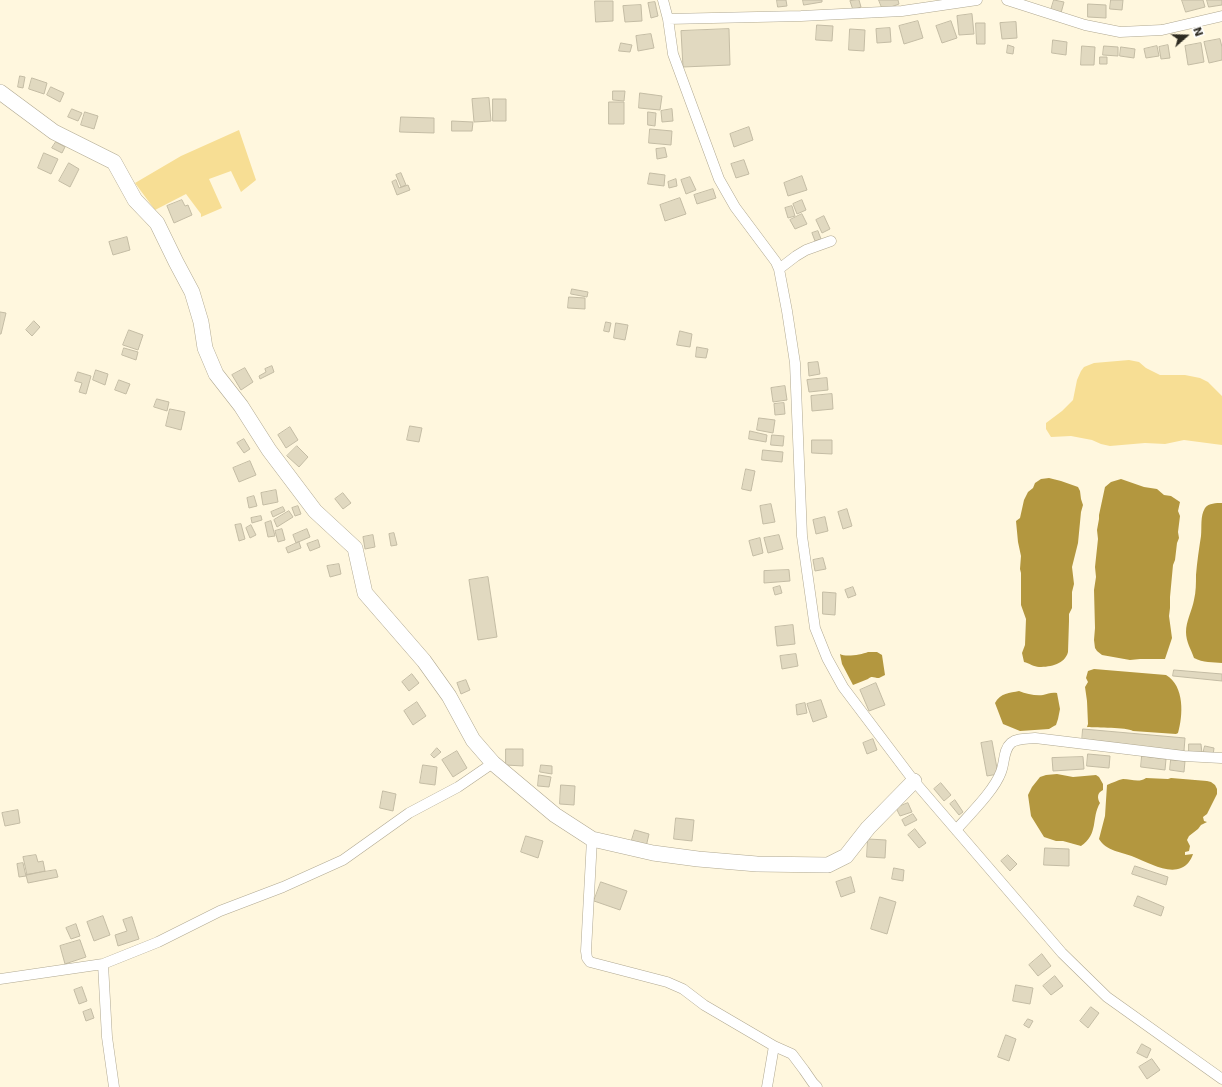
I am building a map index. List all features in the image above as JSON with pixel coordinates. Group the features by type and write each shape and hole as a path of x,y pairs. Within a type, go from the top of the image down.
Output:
{"street":[{"path":"663,0 674,54 719,179 735,207 776,262 779,269 788,311 795,363 802,536 815,628 827,658 843,687 914,781 1062,953 1107,997 1222,1080"},
{"path":"668,19 801,16 902,11 977,0"},
{"path":"1007,0 1084,25 1120,32 1162,30 1222,16"},
{"path":"0,92 54,132 114,162 134,200 157,223 192,292 201,322 204,348 216,374 240,406 269,450 315,511 355,548 365,593 424,660 449,696 473,740 492,763 555,815 592,839 653,852 698,859 757,864 828,865 846,856 868,828 914,781"},
{"path":"779,269 806,250 831,241"},
{"path":"956,830 979,805 995,783 1002,771 1005,752 1010,744 1016,740 1035,738 1184,756 1221,758"},
{"path":"0,979 103,964 158,942 220,911 283,887 343,860 409,814 458,787 492,763"},
{"path":"592,839 586,944 587,958 590,962 667,982 684,989 704,1005 774,1046 792,1054 817,1087"},
{"path":"103,964 107,1037 114,1087"},
{"path":"767,1087 774,1046"}],"shaded area":[{"path":"239,130 256,180 241,192 231,171 209,179 222,208 201,217 201,214 186,194 155,210 135,183 181,156"},
{"path":"1129,360 1139,362 1146,368 1160,375 1185,375 1200,378 1208,382 1222,396 1222,445 1184,440 1165,444 1145,443 1110,446 1092,440 1071,436 1051,437 1046,429 1046,423 1062,411 1073,400 1077,380 1084,367 1094,363"},
{"path":"1049,478 1078,487 1083,505 1078,543 1072,567 1074,584 1072,592 1072,608 1069,614 1068,652 1061,662 1039,667 1024,662 1022,653 1025,645 1026,619 1021,605 1021,556 1016,521 1020,518 1024,500 1028,492 1033,488 1035,483 1041,479"},
{"path":"1121,479 1144,487 1157,489 1164,495 1171,496 1180,502 1178,511 1180,516 1178,532 1179,538 1173,565 1170,597 1169,616 1172,638 1165,659 1130,660 1102,655 1095,648 1094,590 1099,515 1105,487 1111,482"},
{"path":"1222,503 1222,663 1204,662 1194,658 1186,632 1195,594 1202,514 1208,505"},
{"path":"877,652 882,655 885,675 879,678 871,677 853,685 842,664 840,654 853,655"},
{"path":"1094,669 1166,675 1177,686 1181,702 1181,718 1178,733 1087,727 1087,701 1085,687 1088,682 1086,678 1088,671"},
{"path":"1019,691 1037,695 1057,693 1060,709 1056,725 1049,729 1020,731 1003,724 995,703 1002,695"},
{"path":"1057,774 1073,777 1096,775 1103,784 1103,790 1098,796 1100,803 1097,809 1093,831 1087,841 1081,846 1044,837 1031,816 1028,795 1032,787 1040,777"},
{"path":"1146,778 1171,778 1207,781 1215,785 1217,789 1217,794 1207,814 1203,817 1204,821 1207,822 1201,825 1189,836 1187,840 1190,846 1189,851 1185,852 1185,855 1193,854 1185,866 1181,868 1170,870 1157,867 1110,849 1099,839 1105,816 1107,785 1123,779 1138,781"}],"building":[{"path":"777,0 786,0 787,6 778,7"},
{"path":"803,0 822,0 822,2 804,5"},
{"path":"859,0 861,7 853,10 850,1"},
{"path":"879,0 898,0 899,4 883,10"},
{"path":"1054,0 1064,2 1061,13 1051,10"},
{"path":"1111,0 1123,0 1122,10 1110,9"},
{"path":"1182,0 1203,0 1205,7 1186,12"},
{"path":"1207,0 1222,0 1222,5 1209,7"},
{"path":"595,1 613,1 613,21 596,22"},
{"path":"655,2 658,16 651,18 648,3"},
{"path":"1088,4 1106,5 1106,18 1088,17"},
{"path":"641,5 642,21 625,22 623,6"},
{"path":"972,14 974,34 959,35 957,16"},
{"path":"918,21 923,38 904,44 899,26"},
{"path":"951,21 957,38 942,43 936,26"},
{"path":"1016,22 1017,38 1002,39 1000,23"},
{"path":"976,23 985,23 985,44 977,44"},
{"path":"817,25 833,26 832,41 816,40"},
{"path":"890,28 891,42 877,43 876,29"},
{"path":"729,29 730,65 683,67 681,31"},
{"path":"850,29 865,30 864,51 849,50"},
{"path":"651,34 654,48 638,51 636,36"},
{"path":"1220,39 1222,47 1222,60 1209,63 1204,42"},
{"path":"1053,40 1067,42 1066,55 1052,53"},
{"path":"621,43 632,45 630,52 619,51"},
{"path":"1201,43 1204,62 1188,65 1185,46"},
{"path":"1008,45 1014,47 1013,54 1007,53"},
{"path":"1168,45 1170,58 1161,59 1159,47"},
{"path":"1082,46 1095,47 1094,65 1081,65"},
{"path":"1104,46 1118,47 1118,56 1103,55"},
{"path":"1157,46 1159,56 1146,58 1144,49"},
{"path":"1121,47 1135,49 1134,58 1120,56"},
{"path":"1100,57 1107,57 1107,64 1100,64"},
{"path":"20,76 25,77 23,88 18,87"},
{"path":"32,78 47,83 44,94 29,89"},
{"path":"51,87 64,93 60,102 47,95"},
{"path":"613,91 625,91 624,101 613,100"},
{"path":"640,93 662,96 660,110 639,108"},
{"path":"489,98 491,121 474,122 472,99"},
{"path":"493,99 506,99 506,121 493,121"},
{"path":"609,102 624,102 624,124 609,124"},
{"path":"72,109 82,113 78,121 68,117"},
{"path":"672,109 673,121 662,122 661,111"},
{"path":"85,112 98,116 94,129 81,125"},
{"path":"648,112 656,113 655,126 648,125"},
{"path":"401,117 434,118 434,133 400,132"},
{"path":"452,121 473,122 472,131 452,131"},
{"path":"749,127 753,140 734,147 730,134"},
{"path":"650,129 672,131 671,145 649,143"},
{"path":"56,142 65,147 62,153 52,148"},
{"path":"665,148 667,157 657,159 656,149"},
{"path":"44,153 58,159 51,174 38,168"},
{"path":"744,160 749,174 736,178 731,164"},
{"path":"69,163 79,169 70,187 59,181"},
{"path":"401,173 406,185 401,187 396,175"},
{"path":"650,173 665,175 664,186 648,184"},
{"path":"802,176 807,190 788,196 784,183"},
{"path":"690,177 696,190 686,194 681,180"},
{"path":"676,179 677,186 669,188 668,182"},
{"path":"396,180 399,188 408,185 410,190 397,195 392,182"},
{"path":"713,189 716,198 697,204 694,195"},
{"path":"680,198 686,214 665,221 660,205"},
{"path":"182,200 185,206 188,205 192,215 174,223 167,206"},
{"path":"802,200 806,210 797,214 793,204"},
{"path":"792,206 795,216 788,218 785,208"},
{"path":"802,214 807,224 795,229 790,220"},
{"path":"824,216 830,229 822,233 816,220"},
{"path":"818,231 821,239 815,241 812,233"},
{"path":"127,237 130,250 113,255 109,242"},
{"path":"572,289 588,292 587,297 571,294"},
{"path":"569,297 585,298 585,309 568,308"},
{"path":"0,312 6,313 1,334 0,334"},
{"path":"34,321 40,327 32,336 26,330"},
{"path":"606,322 611,323 609,332 604,331"},
{"path":"616,323 628,325 625,340 614,338"},
{"path":"129,330 143,335 138,350 123,345"},
{"path":"680,331 692,334 690,347 677,345"},
{"path":"697,347 708,349 706,358 696,357"},
{"path":"124,348 138,352 136,360 122,355"},
{"path":"818,362 820,374 809,376 808,363"},
{"path":"272,366 274,372 260,379 259,376 266,372 265,369"},
{"path":"245,368 253,382 241,390 232,375"},
{"path":"96,370 108,374 105,385 93,380"},
{"path":"78,372 91,376 86,394 79,392 82,383 75,381"},
{"path":"827,378 828,390 809,392 807,380"},
{"path":"119,380 130,384 126,394 115,390"},
{"path":"785,386 787,400 773,402 771,388"},
{"path":"832,394 833,409 812,411 811,396"},
{"path":"157,399 169,402 167,411 154,407"},
{"path":"784,403 785,414 775,415 774,404"},
{"path":"170,409 185,412 181,430 166,426"},
{"path":"759,418 775,420 773,433 757,430"},
{"path":"410,426 422,428 419,442 407,440"},
{"path":"290,427 298,440 286,448 278,435"},
{"path":"750,431 767,435 766,442 749,439"},
{"path":"772,435 784,436 783,446 771,445"},
{"path":"244,439 250,449 244,453 237,443"},
{"path":"812,440 832,440 832,454 812,453"},
{"path":"297,446 308,457 299,467 287,456"},
{"path":"763,450 783,452 782,462 762,460"},
{"path":"250,461 256,475 239,482 233,468"},
{"path":"746,469 755,471 751,491 742,489"},
{"path":"276,490 278,502 263,505 261,493"},
{"path":"343,493 351,503 343,509 335,499"},
{"path":"254,496 257,506 249,508 247,498"},
{"path":"771,504 775,522 763,524 760,506"},
{"path":"298,506 301,514 295,516 292,508"},
{"path":"283,507 285,511 273,517 271,512"},
{"path":"847,509 852,526 843,529 838,512"},
{"path":"289,511 293,517 277,527 274,520"},
{"path":"261,516 262,520 252,523 251,518"},
{"path":"825,517 828,531 816,534 813,520"},
{"path":"271,521 275,536 268,537 265,523"},
{"path":"241,524 245,539 239,541 235,525"},
{"path":"251,525 256,535 250,538 246,528"},
{"path":"282,529 285,540 278,542 275,531"},
{"path":"307,529 310,537 296,543 293,535"},
{"path":"394,533 397,545 391,546 389,534"},
{"path":"373,535 375,547 365,549 363,537"},
{"path":"779,535 783,549 768,553 764,538"},
{"path":"760,538 763,553 753,556 749,541"},
{"path":"318,540 320,547 310,551 307,544"},
{"path":"299,542 301,548 288,553 286,548"},
{"path":"823,558 826,569 815,571 813,560"},
{"path":"339,564 341,574 330,577 327,566"},
{"path":"789,570 790,581 764,583 764,571"},
{"path":"488,577 497,637 478,640 469,580"},
{"path":"780,586 782,593 775,595 773,588"},
{"path":"853,587 856,595 848,598 845,590"},
{"path":"823,592 836,593 835,615 823,614"},
{"path":"793,625 795,644 777,646 775,627"},
{"path":"796,654 798,666 782,669 780,656"},
{"path":"1174,670 1222,674 1222,681 1173,676"},
{"path":"412,674 419,683 409,691 402,682"},
{"path":"466,680 470,690 461,694 457,683"},
{"path":"876,683 885,705 869,711 860,690"},
{"path":"821,700 827,717 813,722 807,704"},
{"path":"417,702 426,716 413,725 404,711"},
{"path":"805,703 807,713 797,715 796,705"},
{"path":"1083,729 1185,738 1184,751 1082,742"},
{"path":"873,739 877,750 867,754 863,743"},
{"path":"992,741 998,774 987,776 981,743"},
{"path":"1189,744 1201,744 1202,754 1189,755"},
{"path":"1205,746 1214,748 1213,756 1203,754"},
{"path":"437,748 441,752 434,758 431,755"},
{"path":"506,749 523,749 523,766 506,765"},
{"path":"457,751 467,768 453,777 442,760"},
{"path":"1088,754 1110,756 1109,768 1087,766"},
{"path":"1142,756 1166,759 1165,770 1141,767"},
{"path":"1083,757 1084,769 1053,771 1052,758"},
{"path":"1171,760 1185,761 1184,772 1170,770"},
{"path":"423,765 437,767 435,785 420,783"},
{"path":"541,765 552,766 552,774 540,772"},
{"path":"539,775 551,777 549,787 538,786"},
{"path":"941,783 951,795 944,801 934,789"},
{"path":"561,785 575,786 574,805 560,804"},
{"path":"383,791 396,794 393,811 380,808"},
{"path":"955,800 963,812 959,815 950,804"},
{"path":"908,803 912,812 900,816 896,808"},
{"path":"18,810 20,823 5,826 2,813"},
{"path":"913,814 917,820 905,826 902,820"},
{"path":"676,818 694,820 692,841 674,839"},
{"path":"915,829 926,843 919,848 908,835"},
{"path":"635,830 649,834 646,847 631,843"},
{"path":"526,836 543,841 538,858 521,852"},
{"path":"868,839 886,840 885,858 867,857"},
{"path":"1045,848 1069,849 1069,866 1044,865"},
{"path":"36,855 38,862 43,861 45,871 27,875 23,857"},
{"path":"1008,855 1017,864 1010,871 1001,861"},
{"path":"23,863 26,876 19,877 17,864"},
{"path":"1135,866 1168,877 1166,885 1132,874"},
{"path":"894,868 904,870 903,881 892,879"},
{"path":"56,870 58,877 28,883 26,875"},
{"path":"851,877 855,892 841,897 836,882"},
{"path":"601,882 627,891 620,910 594,901"},
{"path":"1138,896 1164,907 1161,916 1134,906"},
{"path":"880,897 896,902 887,934 871,929"},
{"path":"103,916 110,935 94,941 87,922"},
{"path":"132,917 139,939 118,946 115,935 127,931 123,920"},
{"path":"76,924 80,936 71,939 66,928"},
{"path":"80,940 86,957 65,964 60,946"},
{"path":"1042,954 1051,966 1038,976 1029,965"},
{"path":"1055,976 1063,986 1051,995 1043,986"},
{"path":"1016,985 1033,988 1030,1004 1013,1001"},
{"path":"82,987 87,1001 79,1004 74,990"},
{"path":"1091,1007 1099,1013 1088,1028 1080,1021"},
{"path":"91,1009 94,1018 86,1021 83,1012"},
{"path":"1028,1019 1033,1021 1029,1028 1024,1025"},
{"path":"1006,1035 1016,1039 1009,1061 998,1057"},
{"path":"1142,1044 1151,1049 1147,1058 1137,1053"},
{"path":"1152,1059 1160,1070 1147,1079 1139,1067"}]}
